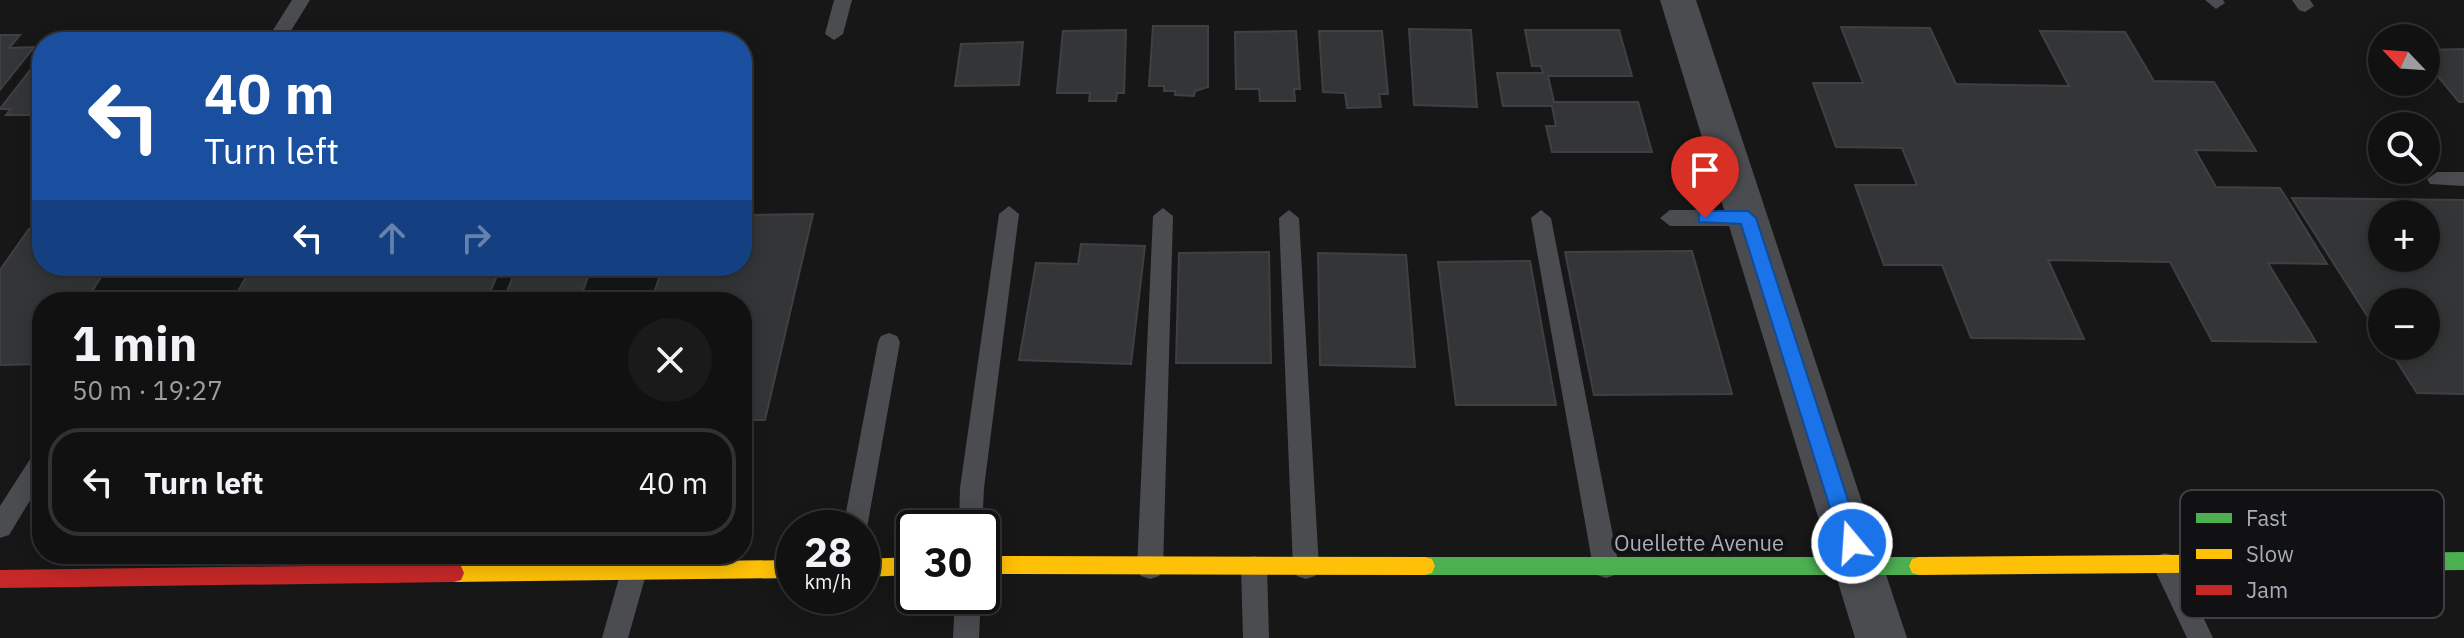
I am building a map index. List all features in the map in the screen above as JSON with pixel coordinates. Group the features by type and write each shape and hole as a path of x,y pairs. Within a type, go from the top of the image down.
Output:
{"main road":[{"name":"Ouellette Avenue","path":"2444,561 2464,561"},
{"name":"Ouellette Avenue","path":"1000,565 1306,568 2180,564"},
{"path":"2,583 776,569"}],"street":[{"path":"1678,0 1881,638"}],"lane":[{"path":"281,32 301,0"},
{"path":"834,34 843,0"},
{"path":"2440,179 2464,179"},
{"path":"971,510 1009,214"},
{"path":"1150,568 1163,216"},
{"path":"1289,218 1306,568"},
{"path":"1541,218 1606,567"},
{"path":"1670,218 1748,218"},
{"path":"858,510 889,342"},
{"path":"0,527 32,476"},
{"path":"2165,564 2180,596"},
{"path":"1254,567 1256,638"},
{"path":"615,638 634,571"},
{"path":"966,638 967,614"},
{"path":"2191,618 2200,638"}],"building":[{"path":"1153,26 1208,26 1208,87 1195,91 1194,96 1175,95 1175,91 1164,91 1164,86 1149,86"},
{"path":"1841,27 1930,28 1956,84 2069,86 2040,31 2125,32 2154,81 2214,82 2256,151 2195,150 2216,187 2280,188 2287,199 2327,264 2268,263 2316,342 2212,341 2170,262 2048,260 2084,339 1971,338 1942,265 1884,265 1855,185 1917,185 1902,148 1836,147 1813,83 1863,83"},
{"path":"1409,29 1471,30 1477,107 1414,105"},
{"path":"1126,30 1124,93 1117,93 1116,101 1089,101 1090,93 1057,93 1063,31"},
{"path":"1525,30 1619,30 1632,76 1548,76 1554,102 1638,102 1652,152 1552,152 1546,126 1556,126 1552,106 1503,106 1497,73 1543,73 1541,66 1532,66"},
{"path":"1296,31 1300,89 1294,89 1295,101 1260,101 1259,89 1236,89 1235,32"},
{"path":"1319,31 1382,31 1388,94 1379,94 1381,107 1347,108 1345,93 1323,92"},
{"path":"0,35 20,35 9,48 32,47 32,50 0,90"},
{"path":"1023,42 1019,85 955,86 961,44"},
{"path":"2464,49 2464,102 2459,102 2440,79 2440,50"},
{"path":"32,68 32,115 6,115 11,109 0,109"},
{"path":"2292,198 2464,200 2464,394 2417,393 2396,360 2440,360 2440,288 2368,288 2368,317"},
{"path":"813,214 765,420 752,420 752,292 654,292 660,276 752,276 752,215"},
{"path":"32,229 32,276 102,276 91,292 32,292 32,364 0,365 0,270"},
{"path":"1081,244 1145,246 1131,364 1019,360 1036,263 1078,264"},
{"path":"1692,251 1732,394 1594,395 1565,252"},
{"path":"1269,252 1271,363 1176,363 1179,253"},
{"path":"1318,253 1406,255 1415,367 1320,365"},
{"path":"1530,261 1556,405 1456,405 1438,262"},
{"path":"246,276 497,276 490,292 238,292"},
{"path":"513,276 588,276 583,292 507,292"}],"traffic: fast":[{"path":"2444,561 2464,561"},
{"path":"1425,566 1919,566"}],"traffic: slow":[{"path":"1919,566 2180,564"},
{"path":"1000,565 1425,566"},
{"path":"880,567 896,567"},
{"path":"454,573 776,569"}],"traffic: jam":[{"path":"0,579 454,573"}],"route":[{"path":"1705,218 1748,218 1852,543"}]}
